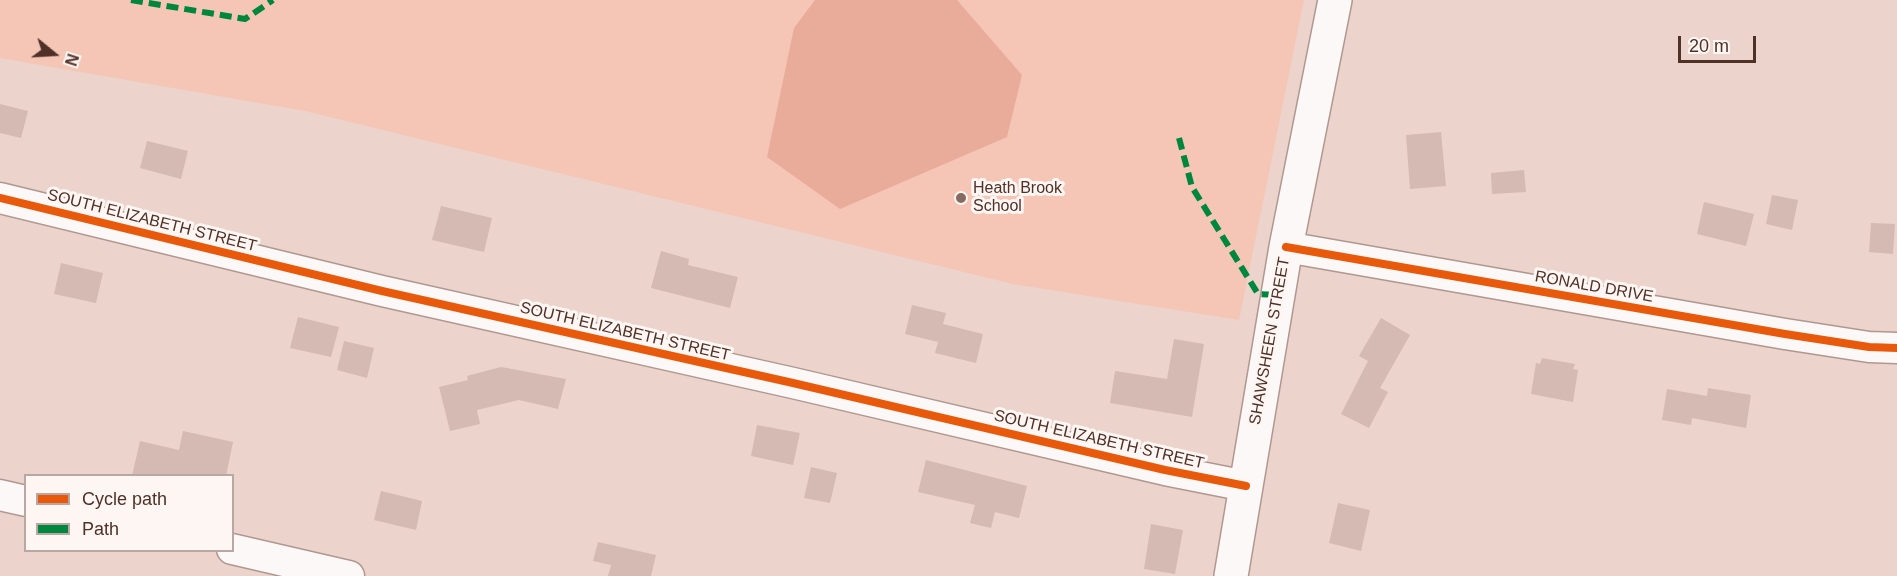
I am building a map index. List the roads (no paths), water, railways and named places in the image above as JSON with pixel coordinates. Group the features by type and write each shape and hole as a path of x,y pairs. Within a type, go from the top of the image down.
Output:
{"main road":[{"name":"SHAWSHEEN STREET","path":"1231,576 1286,247 1335,0"}],"street":[{"name":"SOUTH ELIZABETH STREET","path":"0,198 382,291 793,383 1165,471 1246,486"},
{"name":"RONALD DRIVE","path":"1286,247 1785,334 1869,347 1897,348"},
{"path":"0,495 24,501"},
{"path":"234,549 349,576"}],"place":[{"name":"Heath Brook School","path":"961,198"}]}
